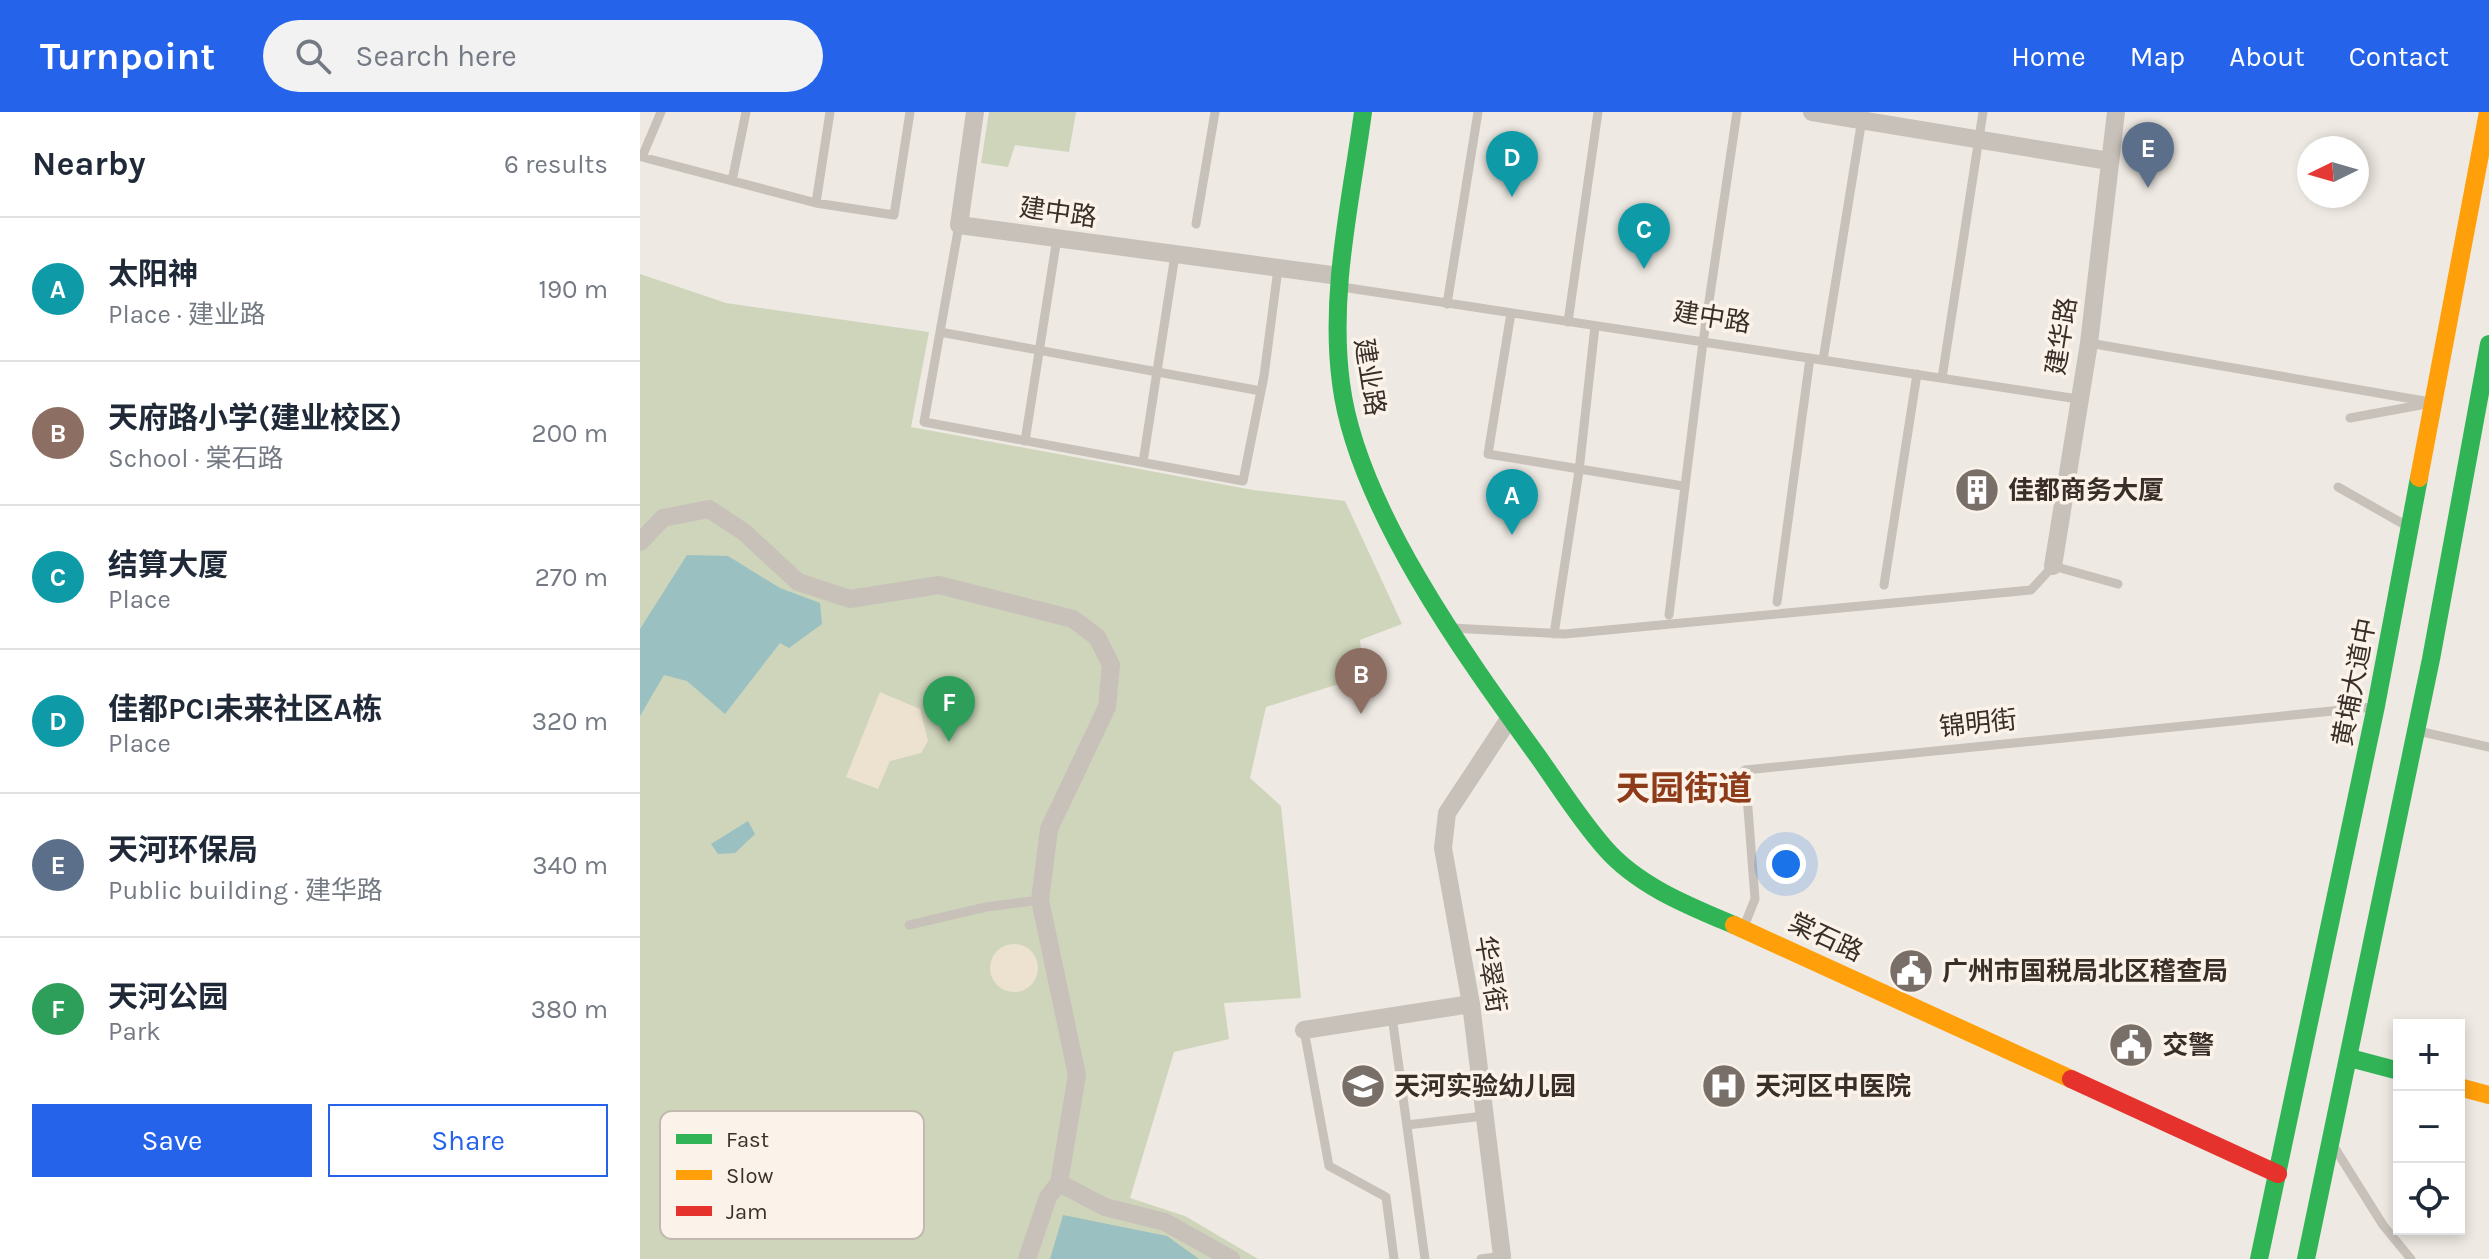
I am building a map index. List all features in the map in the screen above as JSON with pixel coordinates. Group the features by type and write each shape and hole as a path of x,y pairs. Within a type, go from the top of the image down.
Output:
{"main road":[{"name":"建业路","path":"1363,112 1335,321 1341,386 1358,455 1386,516 1449,628"},
{"name":"黄埔大道中","path":"2259,1259 2376,706 2488,112"},
{"path":"2306,1259 2416,731 2489,344"},
{"name":"棠石路","path":"1449,628 1509,719 1606,850 1671,899 2278,1174"},
{"path":"2350,1058 2393,1069"},
{"path":"2465,1089 2489,1095"}],"street":[{"path":"959,225 975,112"},
{"path":"1812,112 1863,116 1979,140 2109,161"},
{"name":"建华路","path":"2053,566 2089,343 2116,112"},
{"name":"建中路","path":"959,225 1278,269 1339,281"},
{"path":"640,542 663,518 709,509 744,532 798,582 850,599 939,585 1073,619 1097,637 1111,665 1107,707 1049,829 1040,900 1077,1075 1059,1183 1048,1197 1027,1259"},
{"name":"华翠街","path":"1502,1258 1471,1004 1443,848 1447,813 1509,719"},
{"path":"1304,1030 1471,1004"},
{"path":"1059,1183 1105,1207 1165,1222 1231,1259"}],"lane":[{"path":"661,112 642,157 816,203 894,215 910,112"},
{"path":"732,181 746,112"},
{"path":"816,203 830,112"},
{"path":"1196,224 1215,112"},
{"path":"1447,304 1478,112"},
{"path":"1568,322 1598,112"},
{"path":"1669,615 1683,486 1737,112"},
{"path":"1942,378 1983,112"},
{"path":"1823,360 1863,116"},
{"path":"959,225 924,422 1243,481 1261,391 1278,269"},
{"path":"1025,441 1057,238"},
{"path":"1143,462 1175,255"},
{"name":"建中路","path":"1339,281 1447,304 2078,399"},
{"path":"1511,313 1488,454 1683,486"},
{"path":"1554,634 1579,471 1595,326"},
{"path":"940,332 1261,391"},
{"path":"2089,343 2433,403"},
{"path":"1777,602 1810,358"},
{"path":"1884,585 1917,374"},
{"path":"2350,418 2433,403"},
{"path":"2338,487 2410,527"},
{"path":"1449,628 1554,634 2031,590 2053,566 2118,584"},
{"name":"锦明街","path":"1743,929 1755,899 1745,770 2376,706"},
{"path":"2416,731 2489,747"},
{"path":"909,925 986,907 1040,900"},
{"path":"1392,1016 1425,1259"},
{"path":"1304,1030 1329,1166 1386,1197 1394,1259"},
{"path":"1407,1125 1484,1116"},
{"path":"2332,1144 2371,1207 2411,1259"},
{"path":"1481,1259 1502,1258"}],"green space":[{"path":"989,112 1076,112 1069,152 1015,145 1008,167 981,163"},
{"path":"640,274 726,303 929,332 911,427 1253,490 1345,501 1402,624 1360,640 1364,676 1266,707 1250,778 1281,806 1301,998 1224,1003 1229,1039 1174,1052 1130,1198 1185,1216 1258,1259 640,1259"}],"shaded area":[{"path":"880,692 920,709 928,741 921,753 890,761 878,789 846,777"},
{"path":"1014,944 1023,945 1031,951 1037,959 1037,977 1031,985 1023,991 1014,992 1005,991 997,985 991,977 990,968 991,959 997,951 1005,945"}],"water":[{"path":"687,555 728,556 780,588 820,603 822,624 789,648 780,643 725,714 687,681 664,675 640,716 640,629"},
{"path":"748,821 755,834 735,853 718,854 711,844"},
{"path":"1063,1215 1167,1236 1199,1259 1050,1259"}],"traffic: fast":[{"path":"1363,112 1343,247 1338,349 1341,383 1351,430 1368,479 1391,528 1447,626 1596,837 1618,861 1648,884 1734,925"},
{"path":"2306,1259 2431,659 2489,344"},
{"path":"2259,1259 2376,706 2419,478"},
{"path":"2350,1058 2393,1069"}],"traffic: slow":[{"path":"2419,478 2488,112"},
{"path":"1734,925 2071,1079"},
{"path":"2465,1089 2489,1095"}],"traffic: jam":[{"path":"2071,1079 2278,1174"}],"place":[{"name":"天河环保局","path":"2148,188"},
{"name":"佳都PCI未来社区A栋","path":"1512,197"},
{"name":"结算大厦","path":"1644,269"},
{"name":"佳都商务大厦","path":"1977,490"},
{"name":"太阳神","path":"1512,535"},
{"name":"天府路小学(建业校区)","path":"1361,714"},
{"name":"天河公园","path":"949,742"},
{"name":"广州市国税局北区稽查局","path":"1911,971"},
{"name":"交警","path":"2131,1045"},
{"name":"天河实验幼儿园","path":"1363,1086"},
{"name":"天河区中医院","path":"1724,1086"}],"district":[{"name":"天园街道","path":"1684,788"}]}
